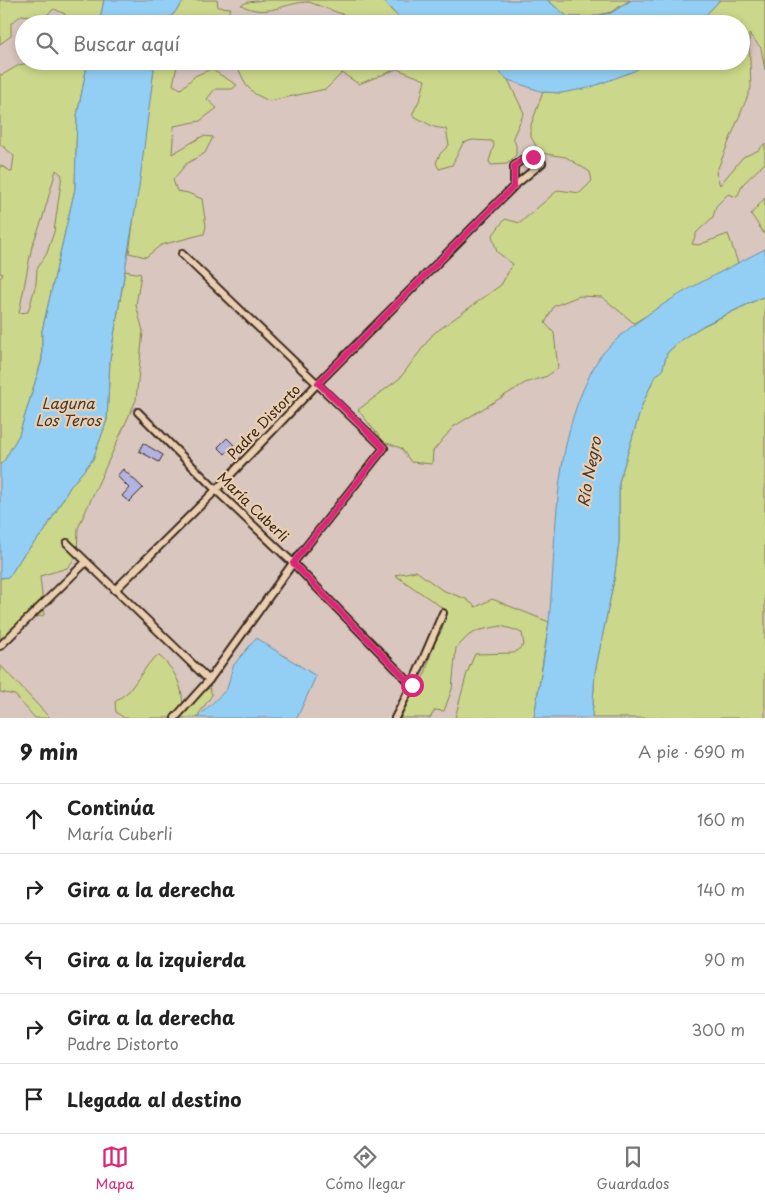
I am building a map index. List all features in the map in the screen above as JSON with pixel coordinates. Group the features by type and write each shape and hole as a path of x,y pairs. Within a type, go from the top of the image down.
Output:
{"street":[{"name":"Padre Distorto","path":"115,590 216,490 318,383 514,186 542,163 533,157 523,159 514,166 514,186"},
{"path":"175,718 209,680 293,563 384,448 182,254"},
{"name":"María Cuberli","path":"138,412 293,563 412,685"},
{"path":"66,542 209,680"},
{"path":"0,646 86,562"},
{"path":"395,718 412,685 443,614"}],"green space":[{"path":"0,0 104,0 101,15 65,15 54,9 47,15 15,15 15,20 11,23 11,36 0,44"},
{"path":"185,0 217,0 218,7 231,8 226,15 172,15"},
{"path":"263,0 383,0 397,15 344,15 309,2 267,10 250,9 241,5"},
{"path":"547,0 630,0 611,12 598,15 566,15"},
{"path":"720,0 765,0 765,70 761,48 750,35 750,15 706,15"},
{"path":"750,61 751,88 716,173 720,185 743,157 759,150 765,143 765,163 743,184 737,197 728,194 716,206 713,217 697,232 692,244 698,245 728,234 738,263 634,323 602,297 579,296 554,306 545,323 554,333 558,368 547,376 525,383 453,427 433,451 432,464 411,462 401,448 384,442 358,410 400,378 433,334 501,285 513,264 497,252 492,236 505,219 520,223 558,190 580,193 592,181 590,172 566,157 540,153 531,137 531,125 543,92 561,93 634,71 750,70"},
{"path":"15,67 15,70 86,70 77,116 75,189 42,331 42,359 19,435 0,465 0,278 3,274 0,273 0,165 12,172 14,156 0,145 0,74 2,75","holes":["56,170 62,175 54,232 47,253 37,269 36,284 28,312 19,313 32,246 42,220"]},
{"path":"154,70 176,70 173,85 181,89 195,76 213,70 237,85 232,89 215,89 207,99 217,108 200,121 174,126 172,154 203,136 213,137 205,153 186,164 173,180 177,191 202,199 206,226 204,234 161,245 146,257 129,253"},
{"path":"239,70 394,70 359,84 342,73 326,89 269,101 255,94 246,85"},
{"path":"400,70 497,70 508,80 524,113 513,137 516,145 516,155 507,164 491,165 489,161 494,145 492,141 472,140 463,143 452,165 439,169 436,163 440,154 449,145 446,129 434,127 412,115 421,97 425,80"},
{"path":"765,198 765,235 751,214"},
{"path":"125,271 141,274 136,305 143,331 136,400 78,528 77,556 67,568 40,576 44,615 23,621 14,630 0,639 0,578 9,577 23,555 44,532 70,487 93,459 107,420 110,359"},
{"path":"765,296 765,718 592,718 595,672 614,580 619,542 619,482 642,405 655,376 662,371 667,353 682,339 701,327"},
{"path":"416,571 442,590 466,599 476,607 492,599 549,622 534,718 455,718 467,673 475,654 514,653 524,645 522,633 501,626 480,630 469,635 456,648 452,689 444,711 435,710 430,718 394,718 400,707 416,692 426,671 433,646 441,632 447,611 395,575"},
{"path":"158,655 177,678 181,689 183,715 202,692 210,688 212,695 196,718 124,718 116,712 115,702 129,691 150,662"},
{"path":"0,665 50,718 35,718 15,695 0,692"}],"water":[{"path":"104,0 185,0 172,15 101,15"},
{"path":"383,0 547,0 566,15 396,15"},
{"path":"632,0 720,0 706,15 600,15 611,13"},
{"name":"Laguna Los Teros","path":"86,70 154,70 139,187 110,359 107,420 93,459 70,487 44,532 23,555 9,577 0,578 0,465 19,435 42,360 42,331 75,189 77,116"},
{"path":"497,70 636,70 589,88 561,93 543,92 508,80"},
{"name":"Río Negro","path":"765,249 765,296 704,325 682,339 667,353 662,371 655,376 642,405 619,482 619,542 614,580 595,672 592,718 534,718 549,621 555,529 562,467 576,407 591,372 603,353 638,321 679,295"},
{"path":"256,638 316,676 297,718 197,718 227,689 233,666"}],"building":[{"path":"227,438 234,445 225,454 218,447"},
{"path":"143,443 163,455 159,462 139,451"},
{"path":"123,469 143,488 129,502 122,496 129,488 117,476"}],"route":[{"path":"412,685 293,563 384,448 318,383 514,186 514,166 523,159 533,157"}]}
